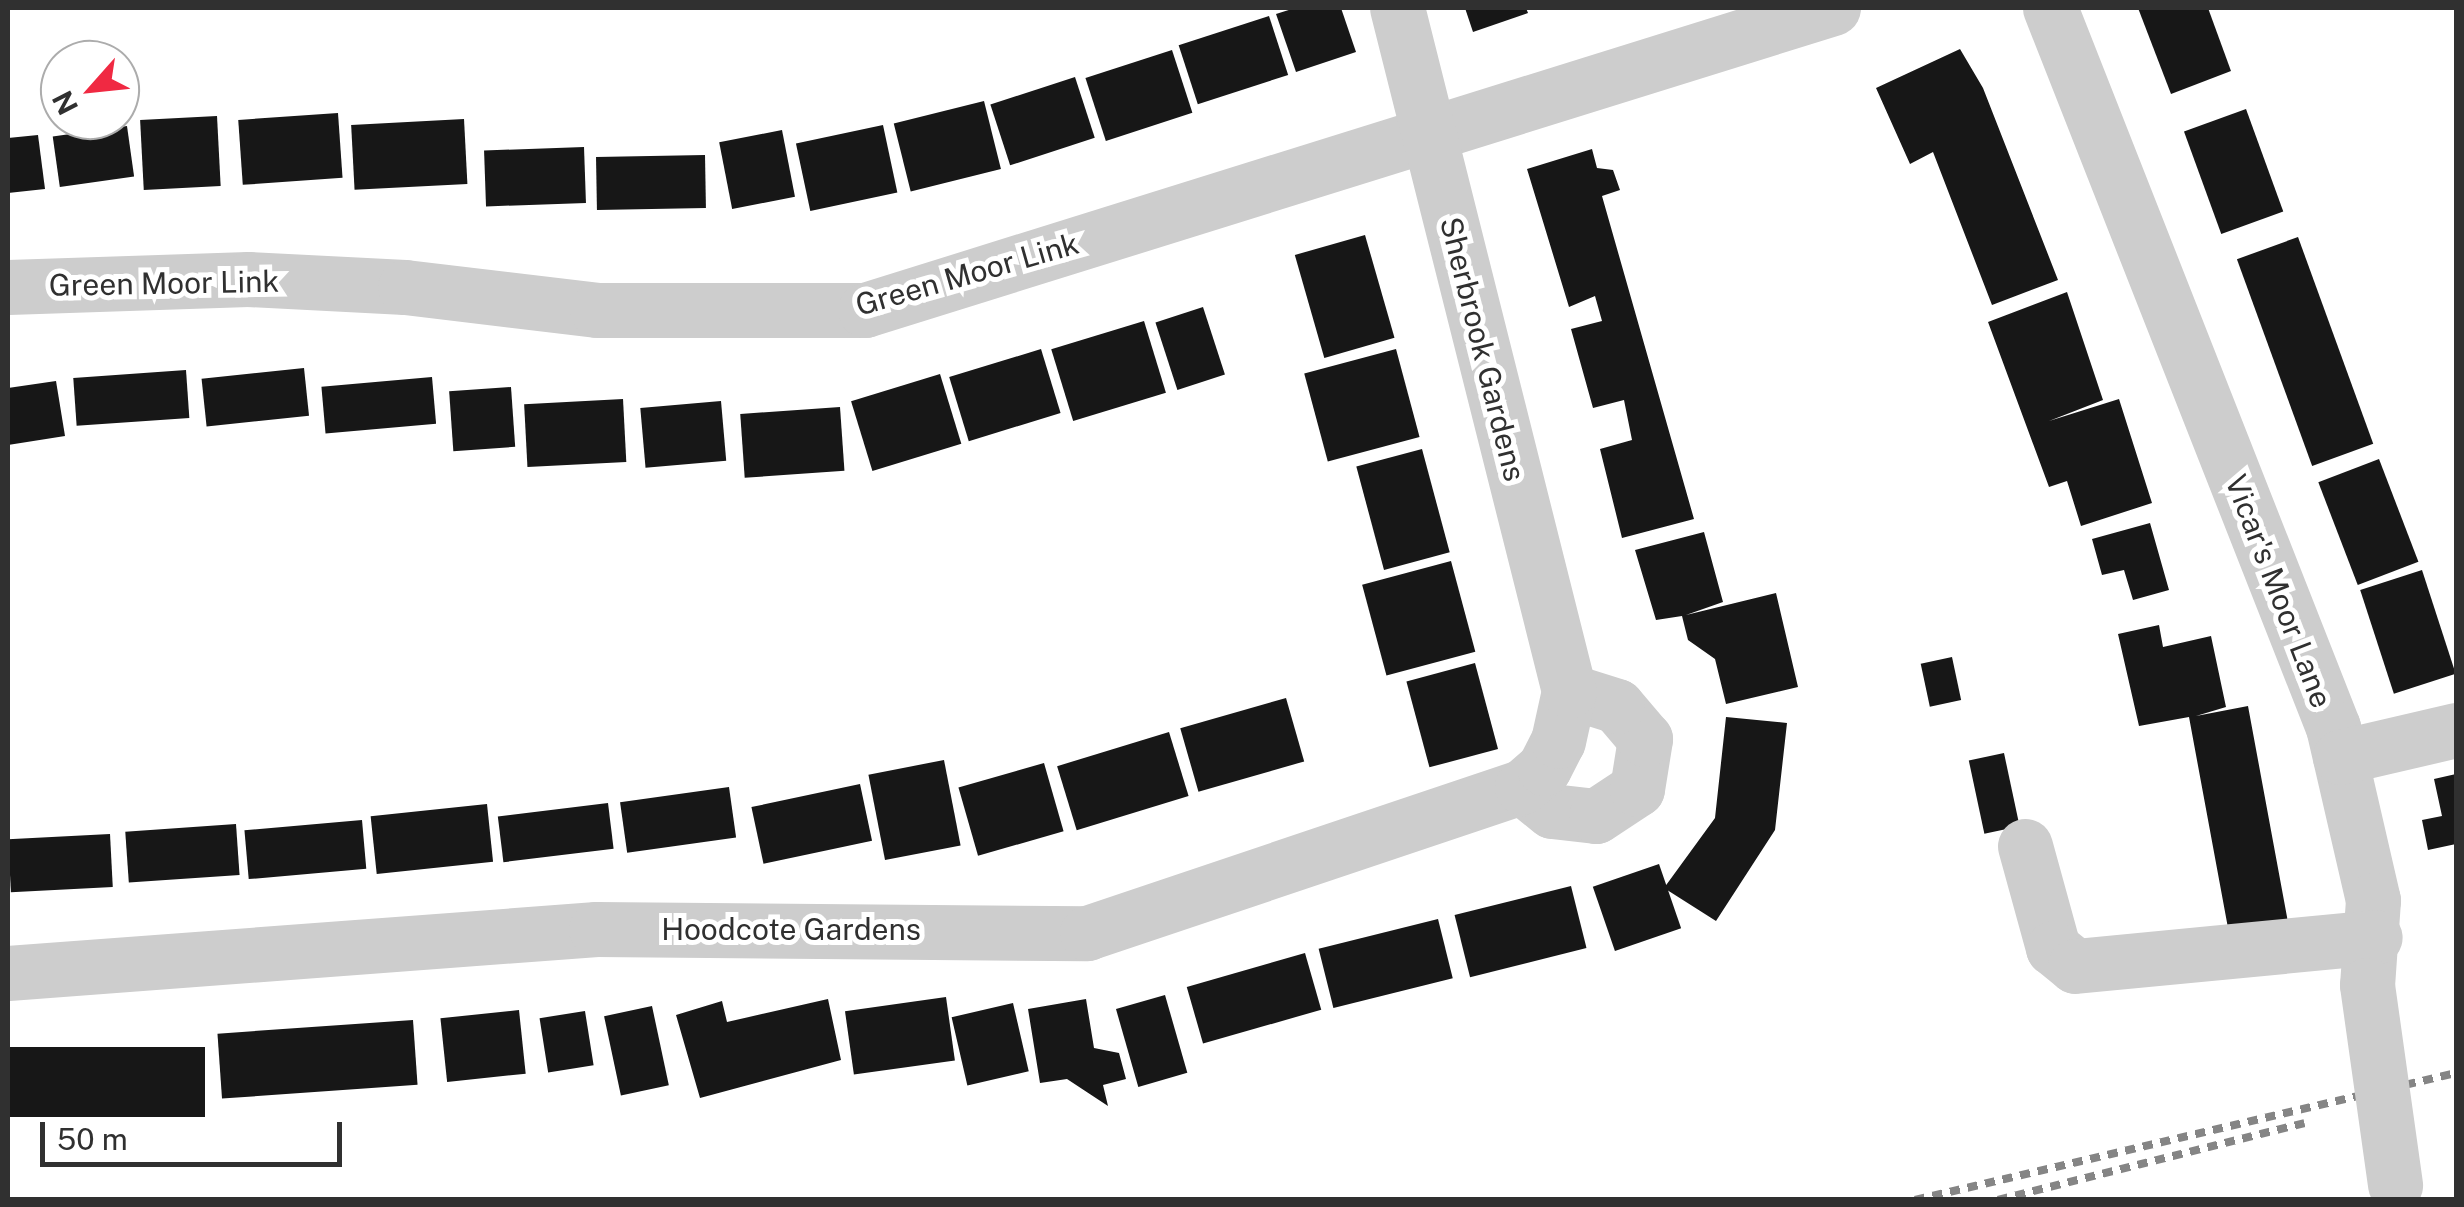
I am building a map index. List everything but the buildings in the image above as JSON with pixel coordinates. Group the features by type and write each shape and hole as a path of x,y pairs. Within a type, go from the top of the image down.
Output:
{"street":[{"name":"Sherbrook Gardens","path":"1397,8 1569,691 1558,741 1533,778"},
{"name":"Green Moor Link","path":"8,287 248,279 405,287 597,310 865,310 1833,8"},
{"name":"Vicar's Moor Lane","path":"2050,8 2340,756 2371,961 2394,1192"},
{"path":"1533,778 1552,810 1596,816 1637,789 1645,739 1617,706 1569,691"},
{"path":"2340,756 2456,730"},
{"name":"Hoodcote Gardens","path":"8,973 596,929 1087,932 1533,778"},
{"path":"2025,846 2053,948 2075,966 2371,961"}],"railway":[{"path":"1915,1200 2456,1073"},
{"path":"1998,1200 2304,1123"}]}
